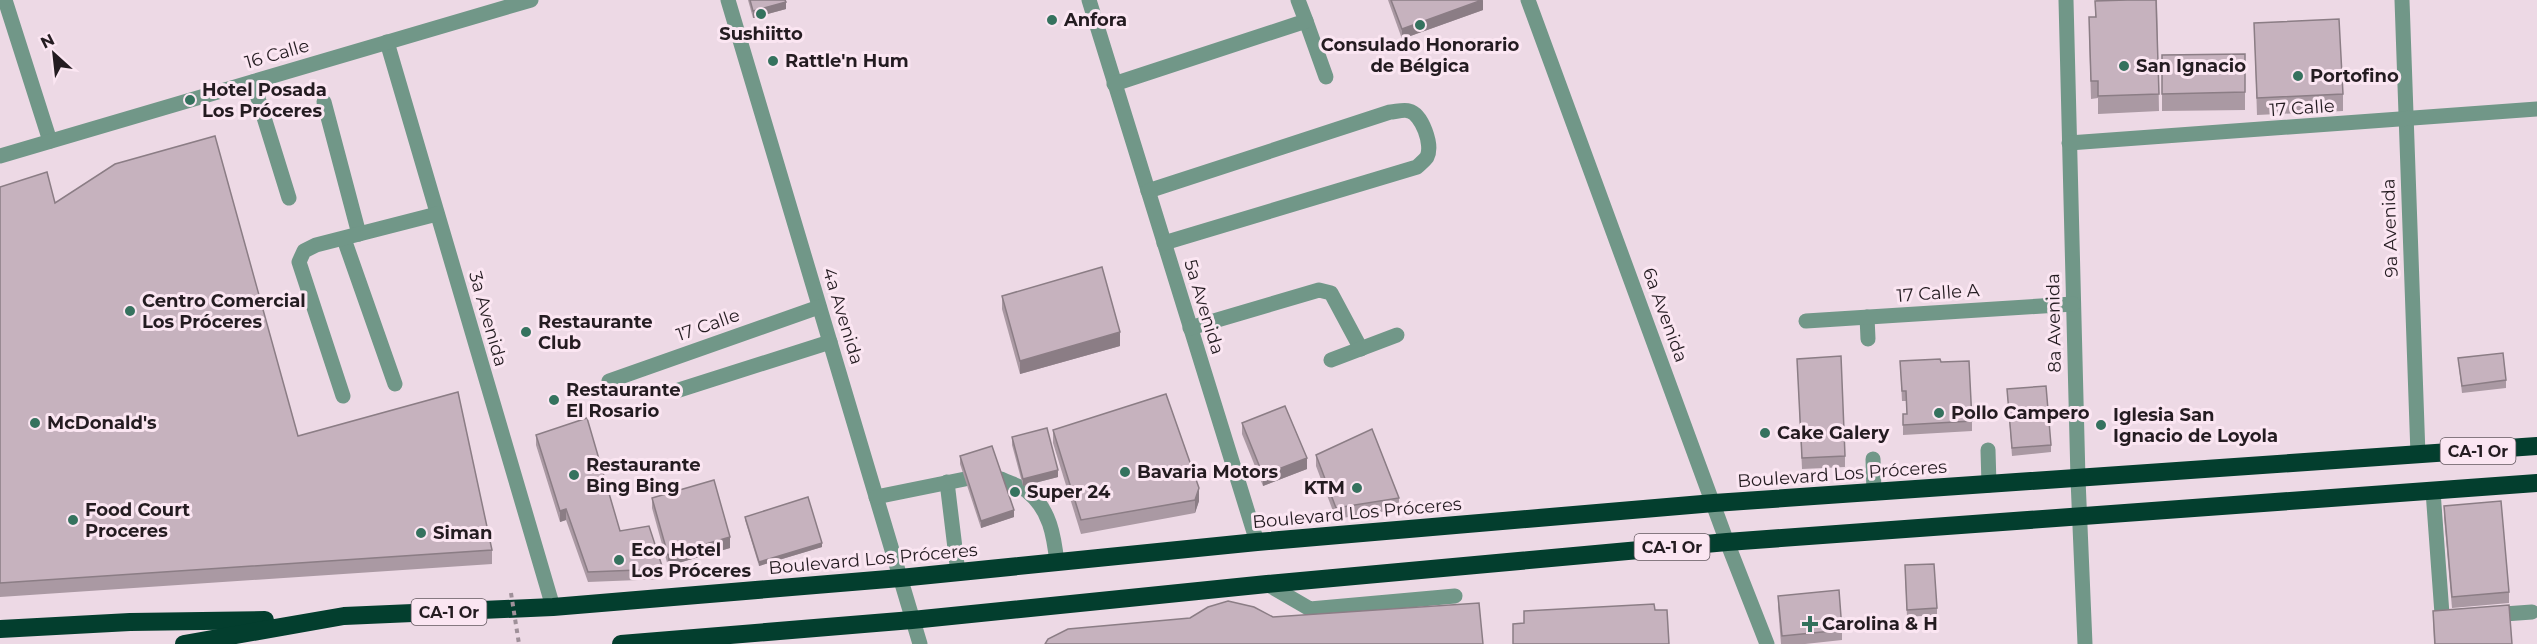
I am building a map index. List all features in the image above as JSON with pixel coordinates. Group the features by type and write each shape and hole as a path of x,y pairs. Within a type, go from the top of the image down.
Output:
{"highway":[{"name":"Boulevard Los Próceres","path":"184,644 345,616 552,607 958,573 1257,542 1714,503 2537,446"},
{"name":"CA-1 Or","path":"621,644 912,620 1267,584 1727,542 2537,483"},
{"path":"0,628 345,616"}],"street":[{"path":"5,0 50,141"},
{"name":"16 Calle","path":"0,156 531,0"},
{"name":"4a Avenida","path":"728,0 920,644"},
{"name":"5a Avenida","path":"1089,0 1257,542"},
{"path":"1298,0 1326,77"},
{"name":"6a Avenida","path":"1528,0 1727,542 1767,644"},
{"name":"8a Avenida","path":"2066,0 2079,517 2085,644"},
{"name":"9a Avenida","path":"2402,0 2418,455"},
{"path":"1114,84 1306,21"},
{"name":"3a Avenida","path":"387,42 552,607"},
{"path":"253,82 289,198"},
{"path":"324,102 359,234"},
{"name":"17 Calle","path":"2069,143 2537,109"},
{"path":"1148,191 1390,112 1408,110 1418,116 1429,149 1427,158 1417,167 1164,243"},
{"path":"343,396 299,262 304,251 316,245 437,214"},
{"path":"344,239 395,384"},
{"path":"1190,328 1319,290 1326,290 1332,293 1361,349"},
{"name":"17 Calle A","path":"1806,321 2073,304"},
{"name":"17 Calle","path":"609,381 819,307"},
{"path":"1867,317 1868,339"},
{"path":"1331,360 1397,335"},
{"path":"679,390 830,342"},
{"path":"1988,450 1989,485"},
{"path":"1873,459 1874,493"},
{"path":"876,497 965,479"},
{"path":"1001,479 1027,491 1047,514 1057,563"},
{"path":"946,482 958,573"},
{"path":"2433,491 2442,614 2445,618 2532,612"},
{"path":"1267,584 1310,609 1455,596"}],"path":[{"path":"511,593 519,644"}],"building":[{"path":"750,0 785,0 786,2 753,11"},
{"path":"1391,0 1482,0 1402,29"},
{"name":"San Ignacio","path":"2156,0 2159,94 2098,96 2098,81 2091,81 2089,17 2096,17 2095,1"},
{"name":"Portofino","path":"2339,19 2343,94 2257,98 2254,23"},
{"path":"2245,54 2245,92 2162,94 2162,55"},
{"name":"Centro Comercial Los Próceres","path":"215,136 298,436 458,392 492,550 0,583 0,187 47,172 55,203 115,164"},
{"path":"1102,267 1120,332 1020,361 1002,296"},
{"path":"2503,353 2506,380 2462,386 2458,358"},
{"path":"1841,356 1845,456 1802,458 1797,359"},
{"name":"Pollo Campero","path":"1940,359 1941,362 1969,361 1972,421 1903,425 1903,414 1907,414 1906,391 1902,391 1900,361"},
{"path":"2046,386 2051,445 2012,448 2007,389"},
{"name":"Bavaria Motors","path":"1166,394 1199,488 1195,500 1081,520 1053,430"},
{"path":"1285,406 1307,458 1263,475 1242,423"},
{"path":"587,418 620,531 649,526 663,569 588,572 566,509 560,511 536,435"},
{"path":"1047,428 1058,470 1023,479 1012,437"},
{"name":"KTM","path":"1372,429 1399,498 1336,508 1316,455"},
{"path":"992,446 1014,510 981,521 960,456"},
{"path":"714,480 730,537 668,555 652,498"},
{"path":"808,497 822,543 759,562 745,517"},
{"path":"2501,501 2509,592 2452,597 2444,506"},
{"path":"1934,564 1937,608 1907,610 1905,565"},
{"name":"Carolina & H","path":"1839,590 1842,630 1782,636 1778,596"},
{"path":"1228,601 1254,607 1273,617 1479,603 1483,644 1045,644 1048,639 1068,629 1190,618 1208,607"},
{"path":"1654,604 1655,610 1667,610 1669,644 1513,644 1513,624 1524,623 1524,611"},
{"path":"2509,605 2512,644 2435,644 2433,611"}],"place":[{"name":"Sushiitto","path":"761,14"},
{"name":"Anfora","path":"1052,20"},
{"name":"Consulado Honorario de Bélgica","path":"1420,25"},
{"name":"Rattle'n Hum","path":"773,61"},
{"name":"San Ignacio","path":"2124,66"},
{"name":"Portofino","path":"2298,76"},
{"name":"Hotel Posada Los Próceres","path":"190,100"},
{"name":"Centro Comercial Los Próceres","path":"130,311"},
{"name":"Restaurante Club","path":"526,332"},
{"name":"Restaurante El Rosario","path":"554,400"},
{"name":"Pollo Campero","path":"1939,413"},
{"name":"McDonald's","path":"35,423"},
{"name":"Iglesia San Ignacio de Loyola","path":"2101,425"},
{"name":"Cake Galery","path":"1765,433"},
{"name":"Bavaria Motors","path":"1125,472"},
{"name":"Restaurante Bing Bing","path":"574,475"},
{"name":"KTM","path":"1357,488"},
{"name":"Super 24","path":"1015,492"},
{"name":"Food Court Proceres","path":"73,520"},
{"name":"Siman","path":"421,533"},
{"name":"Eco Hotel Los Próceres","path":"619,560"},
{"name":"Carolina & H","path":"1810,624"}]}
